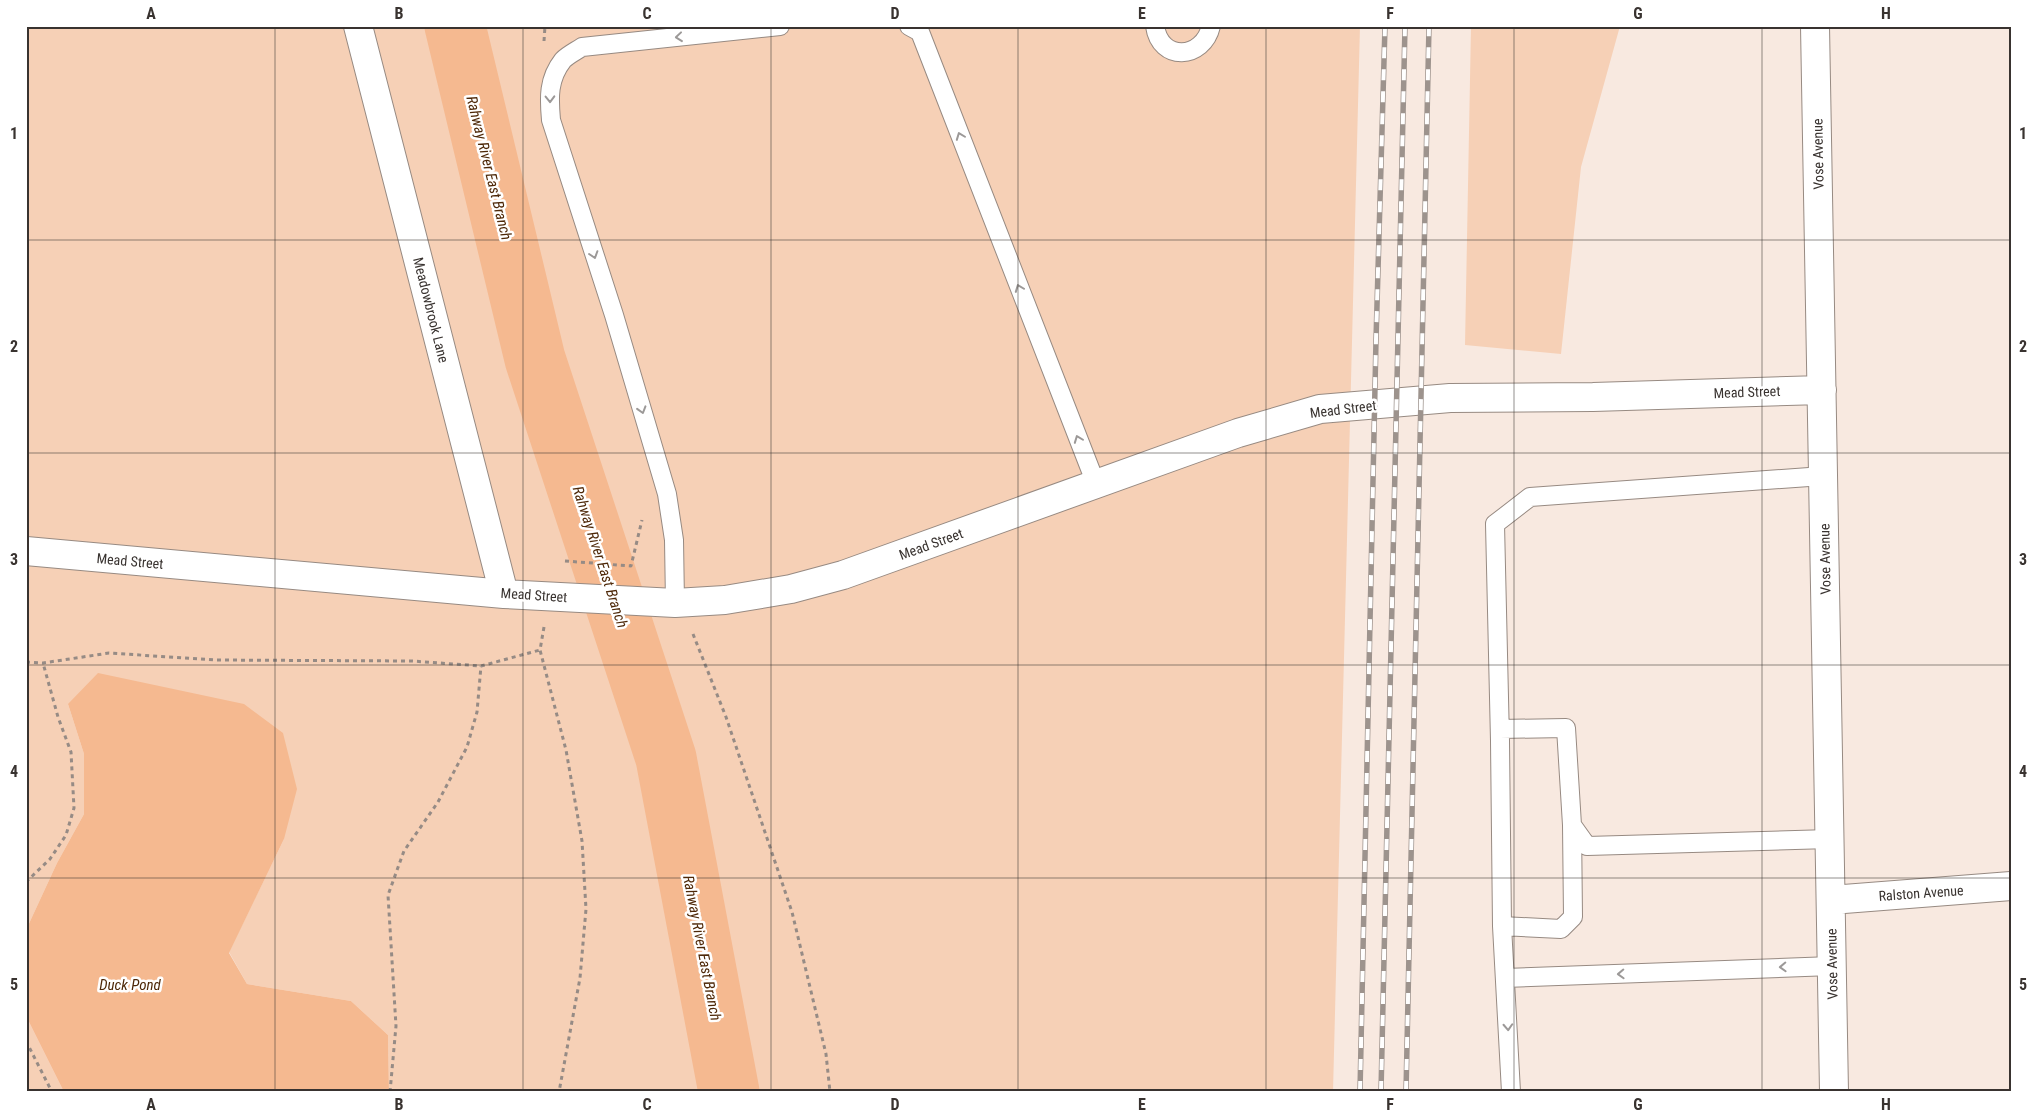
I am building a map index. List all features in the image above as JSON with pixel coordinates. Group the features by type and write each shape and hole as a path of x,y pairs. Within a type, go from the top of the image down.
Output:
{"street":[{"name":"Meadowbrook Lane","path":"358,26 504,594"},
{"name":"Vose Avenue","path":"1815,26 1834,1092"},
{"name":"Mead Street","path":"26,551 504,594 645,602 725,600 791,589 844,575 1238,433 1320,409 1450,398 1593,397 1822,390"},
{"name":"Ralston Avenue","path":"1831,900 2011,886"}],"lane":[{"path":"676,602 674,540 667,494 614,315 551,120 549,94 555,74 564,60 582,47 780,26"},
{"path":"1155,26 1157,36 1162,44 1178,52 1196,50 1208,36 1211,26"},
{"path":"918,28 1096,484"},
{"path":"1511,1092 1502,926 1495,524 1530,497 1824,476"},
{"path":"1500,729 1566,728 1572,825 1573,917 1561,929 1502,926"},
{"path":"1572,825 1587,846 1830,839"},
{"path":"1505,978 1832,966"}],"path":[{"path":"565,561 631,566"},
{"path":"545,622 540,650 568,759 582,841 586,909 580,978 558,1092"},
{"path":"692,631 704,666 726,717 792,912 826,1054 830,1092"},
{"path":"26,662 43,663 110,653 215,660 412,662 481,666 540,650"},
{"path":"26,882 50,859 66,835 74,808 71,752 58,717 43,663"},
{"path":"390,1092 396,1026 388,895 404,851 438,802 467,747 477,712 481,666"},
{"path":"26,1041 52,1092"}],"shaded area":[{"path":"26,26 1360,26 1333,1092 389,1092 388,1035 351,1001 247,984 229,952 284,839 68,704 84,754 84,814 57,863 26,930"},
{"path":"1471,26 1620,26 1581,167 1561,354 1465,345"},
{"path":"26,1014 27,1018 64,1092 26,1092"}],"water":[{"name":"Duck Pond","path":"98,673 244,704 283,733 297,789 284,839 229,953 247,984 351,1001 388,1035 389,1092 64,1092 27,1018 26,930 57,863 84,814 84,754 68,704"}],"waterway":[{"name":"Rahway River East Branch","path":"455,26 535,359 666,758 729,1092"}],"railway":[{"path":"1360,1092 1376,340 1385,26"},
{"path":"1381,1092 1405,26"},
{"path":"1406,1092 1429,26"}]}
